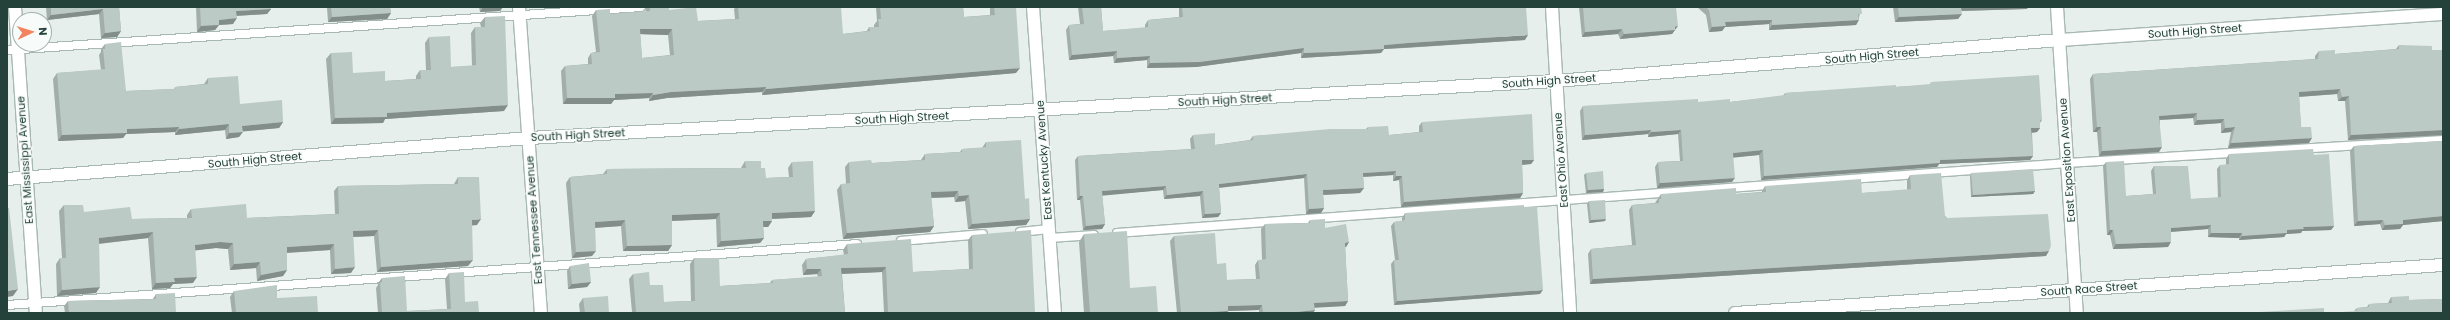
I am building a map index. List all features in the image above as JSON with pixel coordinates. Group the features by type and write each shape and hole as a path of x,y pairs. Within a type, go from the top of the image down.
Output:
{"street":[{"name":"East Kentucky Avenue","path":"1033,7 1055,313"},
{"name":"East Ohio Avenue","path":"1552,7 1570,313"},
{"name":"East Exposition Avenue","path":"2057,7 2077,313"},
{"name":"East Tennessee Avenue","path":"520,11 541,313"},
{"name":"South High Street","path":"7,179 529,138 1556,82 2059,40 2443,14"},
{"name":"East Mississippi Avenue","path":"12,52 27,178 36,308"},
{"name":"South Race Street","path":"1735,313 2443,265"}],"lane":[{"path":"52,46 520,11 641,7"},
{"path":"1010,232 1050,234 1564,201 2067,163 2443,140"},
{"path":"892,241 994,234"},
{"path":"7,305 36,308 868,243"}],"building":[{"path":"51,7 119,7 121,31 105,33 103,9 52,15"},
{"path":"200,7 271,7 271,9 236,11 237,18 219,20 219,25 201,26"},
{"path":"331,7 390,7 391,13 332,17"},
{"path":"650,7 668,7 669,10 696,7 698,21 739,19 738,7 841,7 843,34 870,31 869,27 879,27 878,19 881,19 880,7 963,7 964,17 995,15 994,7 1016,7 1020,68 766,89 766,87 671,92 653,95 653,93 615,94 615,98 567,98 565,66 592,64 591,53 600,52 596,10 610,9 610,14 650,11","holes":["640,29 672,29 674,55 642,58"]},
{"path":"1082,7 1101,7 1103,31 1148,27 1148,20 1183,17 1182,7 1526,7 1528,35 1384,45 1384,49 1335,52 1304,53 1304,48 1200,62 1150,63 1150,56 1117,58 1117,51 1072,55 1069,25 1084,24"},
{"path":"1583,7 1676,7 1678,26 1675,26 1675,30 1624,34 1622,29 1585,32"},
{"path":"1706,7 1861,7 1862,14 1858,14 1859,20 1772,25 1772,20 1758,20 1725,22 1726,26 1712,27 1709,10"},
{"path":"1898,7 1961,7 1962,14 1899,17"},
{"path":"505,16 508,105 387,113 387,117 335,118 331,53 352,52 353,73 385,71 385,81 421,79 420,70 431,70 429,37 450,36 451,67 476,65 475,27 485,27 485,17"},
{"path":"121,42 126,91 175,89 175,87 208,84 208,78 238,76 240,104 282,100 283,122 242,126 243,132 229,133 229,124 179,129 179,127 127,129 127,133 62,135 57,73 105,69 103,49 105,49 105,44"},
{"path":"2399,45 2432,46 2432,50 2443,50 2443,130 2351,135 2349,96 2342,97 2340,89 2299,92 2301,127 2311,127 2312,138 2231,143 2235,127 2225,128 2224,119 2197,120 2197,113 2159,116 2162,147 2102,151 2101,127 2097,127 2093,74 2318,59 2319,51 2335,50 2335,54 2399,49"},
{"path":"2039,75 2042,120 2040,120 2040,128 2031,128 2033,156 1940,160 1940,163 1764,176 1763,150 1733,153 1735,178 1660,183 1658,162 1683,161 1681,130 1651,132 1651,130 1585,135 1583,106 1698,99 1698,102 1730,99 1730,102 1785,95 1785,93 1896,85 1896,87 1931,84 1931,82"},
{"path":"1532,114 1534,160 1522,160 1523,193 1404,202 1402,176 1396,176 1396,171 1363,173 1364,188 1323,190 1324,208 1309,209 1307,174 1219,184 1221,213 1205,214 1203,191 1167,195 1166,186 1102,191 1105,224 1086,226 1083,196 1080,196 1078,156 1195,149 1193,135 1215,133 1215,145 1253,140 1253,136 1330,129 1368,129 1368,127 1388,126 1389,135 1423,132 1422,122"},
{"path":"1021,140 1025,199 1029,198 1030,219 972,224 969,195 959,196 958,191 931,192 934,226 847,233 841,184 850,183 849,162 871,160 872,163 925,160 925,154 962,152 962,149 986,147 986,142"},
{"path":"2443,141 2443,216 2403,220 2403,224 2385,225 2383,220 2358,221 2354,146"},
{"path":"2313,149 2314,155 2329,154 2334,226 2303,227 2304,229 2287,230 2287,233 2242,236 2242,233 2211,233 2211,225 2171,228 2171,242 2116,244 2113,230 2110,230 2106,162 2124,161 2126,196 2156,194 2154,166 2188,166 2191,199 2221,197 2220,165 2229,164 2229,154"},
{"path":"745,161 761,161 761,168 765,168 766,178 793,177 792,162 813,161 815,211 772,213 772,221 763,221 764,238 721,241 720,213 672,215 672,245 627,246 625,220 595,222 596,251 576,252 570,177 607,174 607,169 746,168"},
{"path":"2033,169 2035,191 1973,195 1971,173"},
{"path":"1603,171 1604,189 1588,190 1586,173"},
{"path":"1941,173 1945,216 1947,218 2048,214 2051,246 2049,251 1593,279 1591,249 1636,245 1632,205 1659,203 1661,194 1736,188 1736,194 1766,192 1765,186 1861,179 1862,193 1911,189 1910,175"},
{"path":"458,177 479,177 481,219 472,220 473,260 381,267 378,230 353,231 355,267 335,269 334,244 287,247 287,270 261,275 260,262 234,264 233,243 220,242 195,245 197,277 174,278 175,282 156,283 153,232 99,238 100,287 62,290 60,258 66,258 64,205 83,205 84,212 130,207 132,219 192,218 191,209 246,204 247,218 339,214 338,186 458,184"},
{"path":"1605,200 1606,219 1591,220 1589,201"},
{"path":"1524,205 1524,207 1537,207 1543,290 1397,301 1394,260 1399,260 1394,222 1405,220 1405,213"},
{"path":"7,208 9,208 18,289 7,291"},
{"path":"1325,219 1325,228 1346,224 1349,242 1345,243 1348,301 1314,303 1315,310 1288,313 1263,313 1262,305 1228,306 1228,311 1181,313 1174,236 1215,233 1217,264 1226,263 1227,280 1260,279 1258,260 1266,259 1265,224 1310,223 1310,220"},
{"path":"1031,230 1035,313 888,313 886,267 841,268 845,313 609,313 636,312 633,274 649,272 650,285 663,285 664,302 695,301 694,258 719,258 720,286 773,283 772,280 822,276 821,269 807,269 806,259 848,254 847,244 911,239 913,272 973,269 972,235"},
{"path":"1127,231 1130,288 1156,286 1158,313 1090,313 1084,234"},
{"path":"589,263 591,282 572,284 570,266"},
{"path":"464,272 465,302 478,301 479,313 382,313 380,283 382,282 382,278 405,276 407,311 451,309 449,273"},
{"path":"277,285 277,298 317,296 318,313 236,313 234,291"},
{"path":"175,293 176,313 69,313 68,301 156,299 156,294"},
{"path":"608,296 609,313 585,313 583,298"},
{"path":"2409,296 2409,300 2443,299 2443,313 2327,313 2357,311 2357,308 2369,307 2369,304 2392,303 2391,297"},
{"path":"2324,308 2324,313 2244,313"}]}
